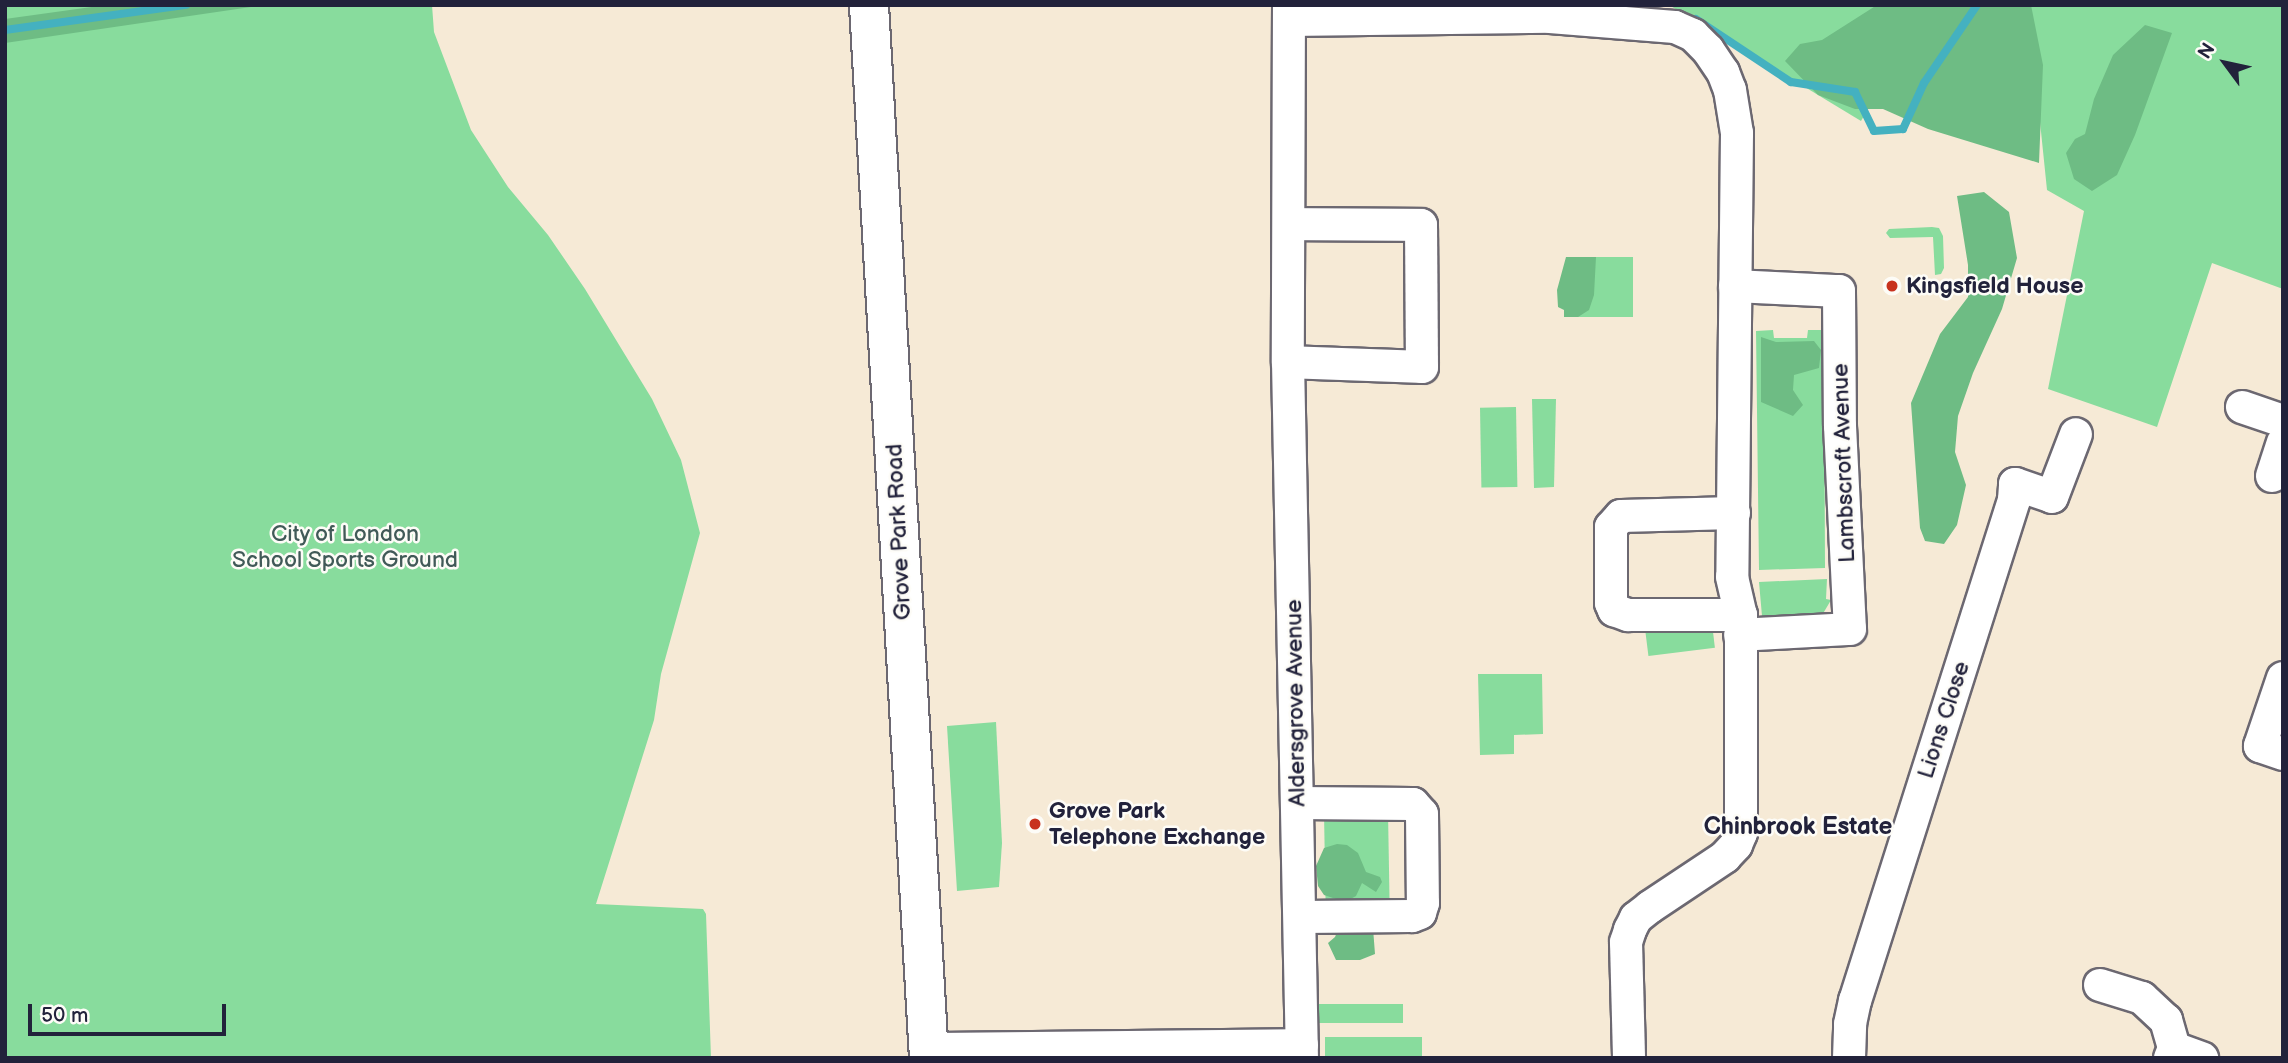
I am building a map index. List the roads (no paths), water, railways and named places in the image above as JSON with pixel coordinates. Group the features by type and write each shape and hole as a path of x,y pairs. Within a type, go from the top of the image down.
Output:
{"main road":[{"name":"Grove Park Road","path":"869,5 929,1054"}],"street":[{"path":"1289,12 1561,18 1675,27 1693,35 1708,50 1723,72 1737,133 1732,577 1740,625 1741,832 1736,845 1724,857 1650,907 1636,918 1630,930 1626,942 1629,1058"},
{"name":"Aldersgrove Avenue","path":"1289,12 1289,362 1302,1051"},
{"path":"1289,362 1422,367 1421,225 1291,224"},
{"name":"Lambscroft Avenue","path":"1735,286 1839,291 1840,426 1850,629 1740,625"},
{"path":"2242,407 2283,421"},
{"name":"Lions Close","path":"1849,1058 1850,1024 1855,1001 2014,499 2015,484 2052,497 2076,434"},
{"path":"2272,476 2283,443"},
{"path":"1734,513 1621,516 1611,527 1611,603 1614,610 1628,615 1740,625"},
{"path":"2283,678 2260,746 2283,754"},
{"path":"1298,803 1413,804 1422,814 1423,903 1420,913 1412,916 1301,917"},
{"path":"2100,985 2142,998 2166,1020 2182,1054"},
{"path":"929,1054 1302,1051"}],"waterway":[{"path":"5,30 186,5"},
{"path":"1696,19 1791,82 1855,92 1874,131 1903,129 1924,83 1977,5"}],"place":[{"name":"Kingsfield House","path":"1892,286"},
{"name":"Grove Park Telephone Exchange","path":"1035,824"}],"district":[{"name":"Chinbrook Estate","path":"1798,827"}],"park label":[{"name":"City of London School Sports Ground","path":"345,547"}]}
